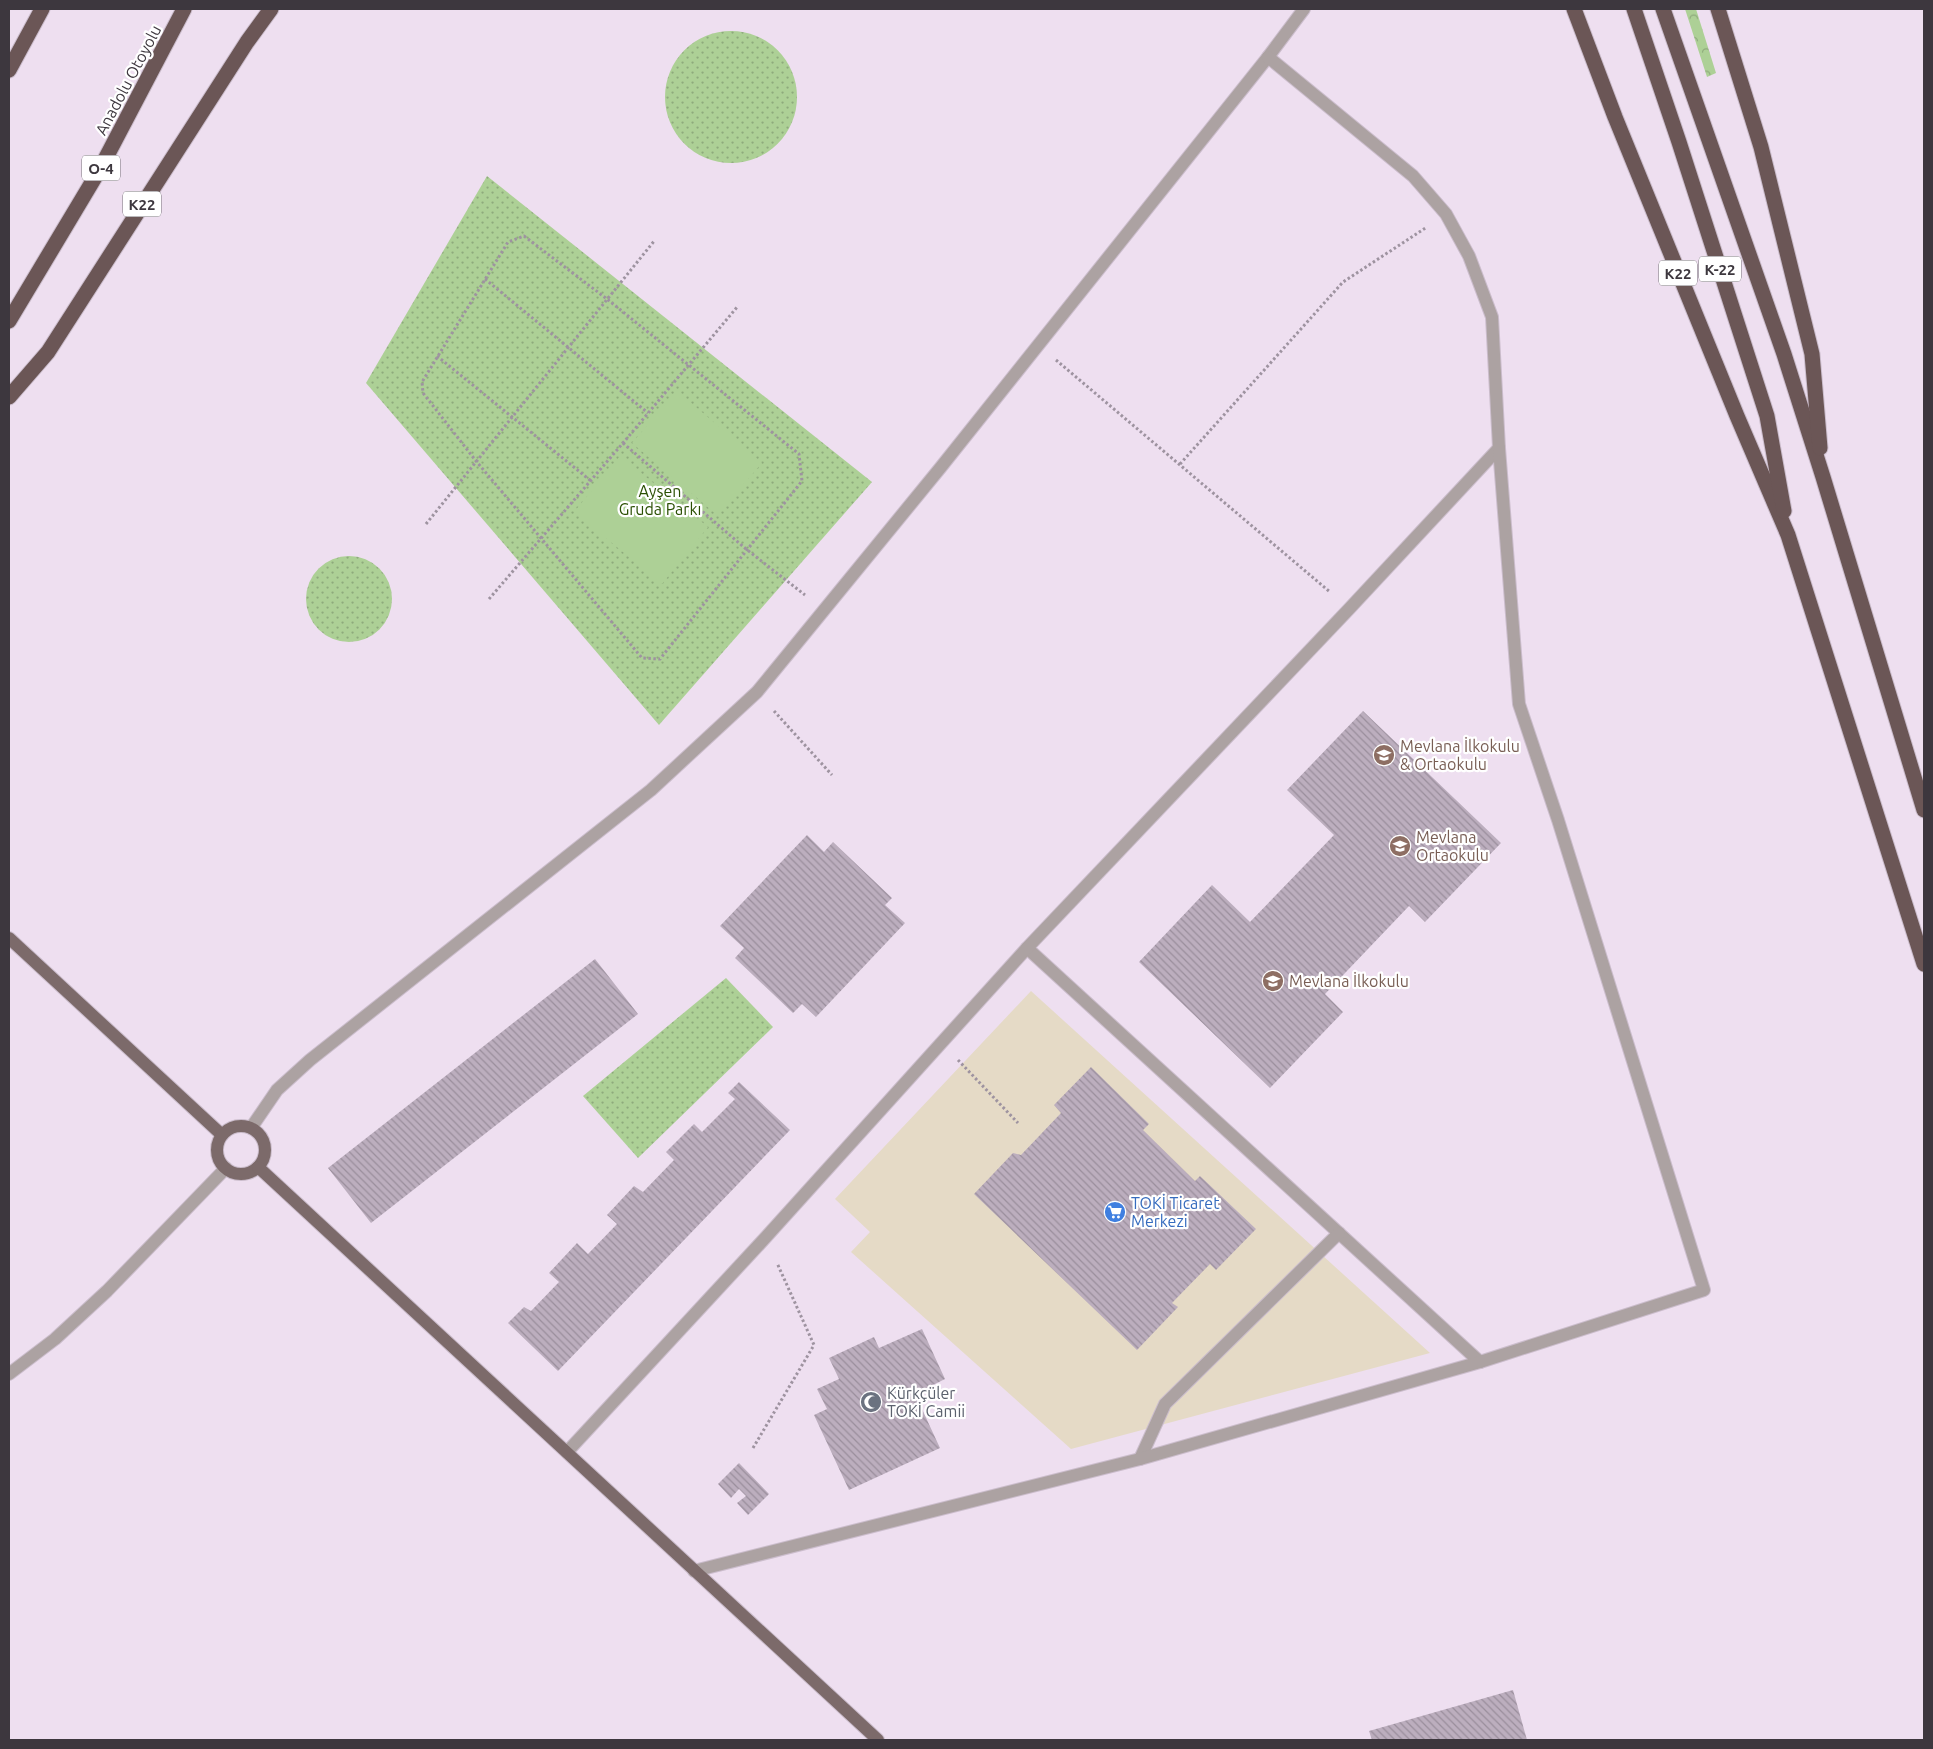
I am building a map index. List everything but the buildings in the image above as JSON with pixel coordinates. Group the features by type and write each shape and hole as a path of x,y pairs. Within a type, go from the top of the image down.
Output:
{"highway":[{"path":"9,70 42,9"},
{"name":"Anadolu Otoyolu","path":"9,321 100,169 184,9"},
{"name":"K22","path":"9,397 48,352 247,42 272,9"},
{"name":"K22","path":"1574,9 1618,126 1737,416 1788,534"},
{"name":"K-22","path":"1634,9 1767,416 1788,534"},
{"name":"K-22","path":"1663,9 1784,354 1823,477"},
{"path":"1718,9 1761,147 1812,354 1823,477 1924,810"},
{"path":"1788,534 1924,964"}],"main road":[{"path":"9,938 222,1135"},
{"path":"236,1126 251,1128 262,1138 265,1145 265,1153 258,1167 244,1174 237,1174 226,1168 219,1159 217,1151 218,1142 222,1135 236,1126"},
{"path":"258,1167 878,1740"}],"street":[{"path":"251,1128 277,1090 310,1060 651,790 757,692 1038,346 1304,9"},
{"path":"694,1571 1140,1458 1480,1362 1704,1290 1519,704 1499,448 1492,317 1468,256 1446,214 1413,176 1268,57"},
{"path":"567,1452 766,1237 1027,948 1350,609 1499,448"},
{"path":"1027,948 1480,1362"},
{"path":"9,1374 55,1339 108,1291 226,1168"},
{"path":"1140,1458 1165,1404 1339,1233"}],"path":[{"path":"1180,464 1343,282 1446,214"},
{"path":"524,236 607,299 799,454 802,481 660,659 642,658 476,461 423,393 422,382 508,242 524,236"},
{"path":"426,524 655,240"},
{"path":"485,279 648,413"},
{"path":"489,599 738,306"},
{"path":"1038,346 1350,609"},
{"path":"437,356 591,481"},
{"path":"623,443 746,549 823,610"},
{"path":"757,692 832,775"},
{"path":"942,1044 1018,1123"},
{"path":"753,1448 814,1344 766,1237"}],"shaded area":[{"name":"TOKİ Ticaret Merkezi","path":"1031,991 1430,1353 1071,1449 851,1252 870,1232 835,1199"}],"green space":[{"path":"1685,9 1696,9 1716,73 1707,77"},
{"path":"731,31 744,32 756,36 778,50 792,72 796,84 796,110 792,122 778,144 756,158 744,162 731,163 718,162 706,158 684,144 670,122 666,110 665,97 666,84 670,72 684,50 706,36 718,32"},
{"name":"Ayşen Gruda Parkı","path":"487,176 872,482 659,725 366,383"},
{"path":"677,391 762,463 717,515 632,443"},
{"path":"620,456 708,527 662,584 574,512"},
{"path":"349,556 365,559 373,563 385,575 389,583 392,599 389,615 385,623 373,635 365,639 349,642 333,639 325,635 313,623 309,615 306,599 309,583 313,575 325,563 333,559"},
{"path":"726,978 773,1027 638,1158 583,1096"}],"place":[{"name":"Mevlana İlkokulu & Ortaokulu","path":"1384,755"},
{"name":"Mevlana Ortaokulu","path":"1400,846"},
{"name":"Mevlana İlkokulu","path":"1273,981"},
{"name":"TOKİ Ticaret Merkezi","path":"1115,1212"},
{"name":"Kürkçüler TOKİ Camii","path":"871,1402"}]}
